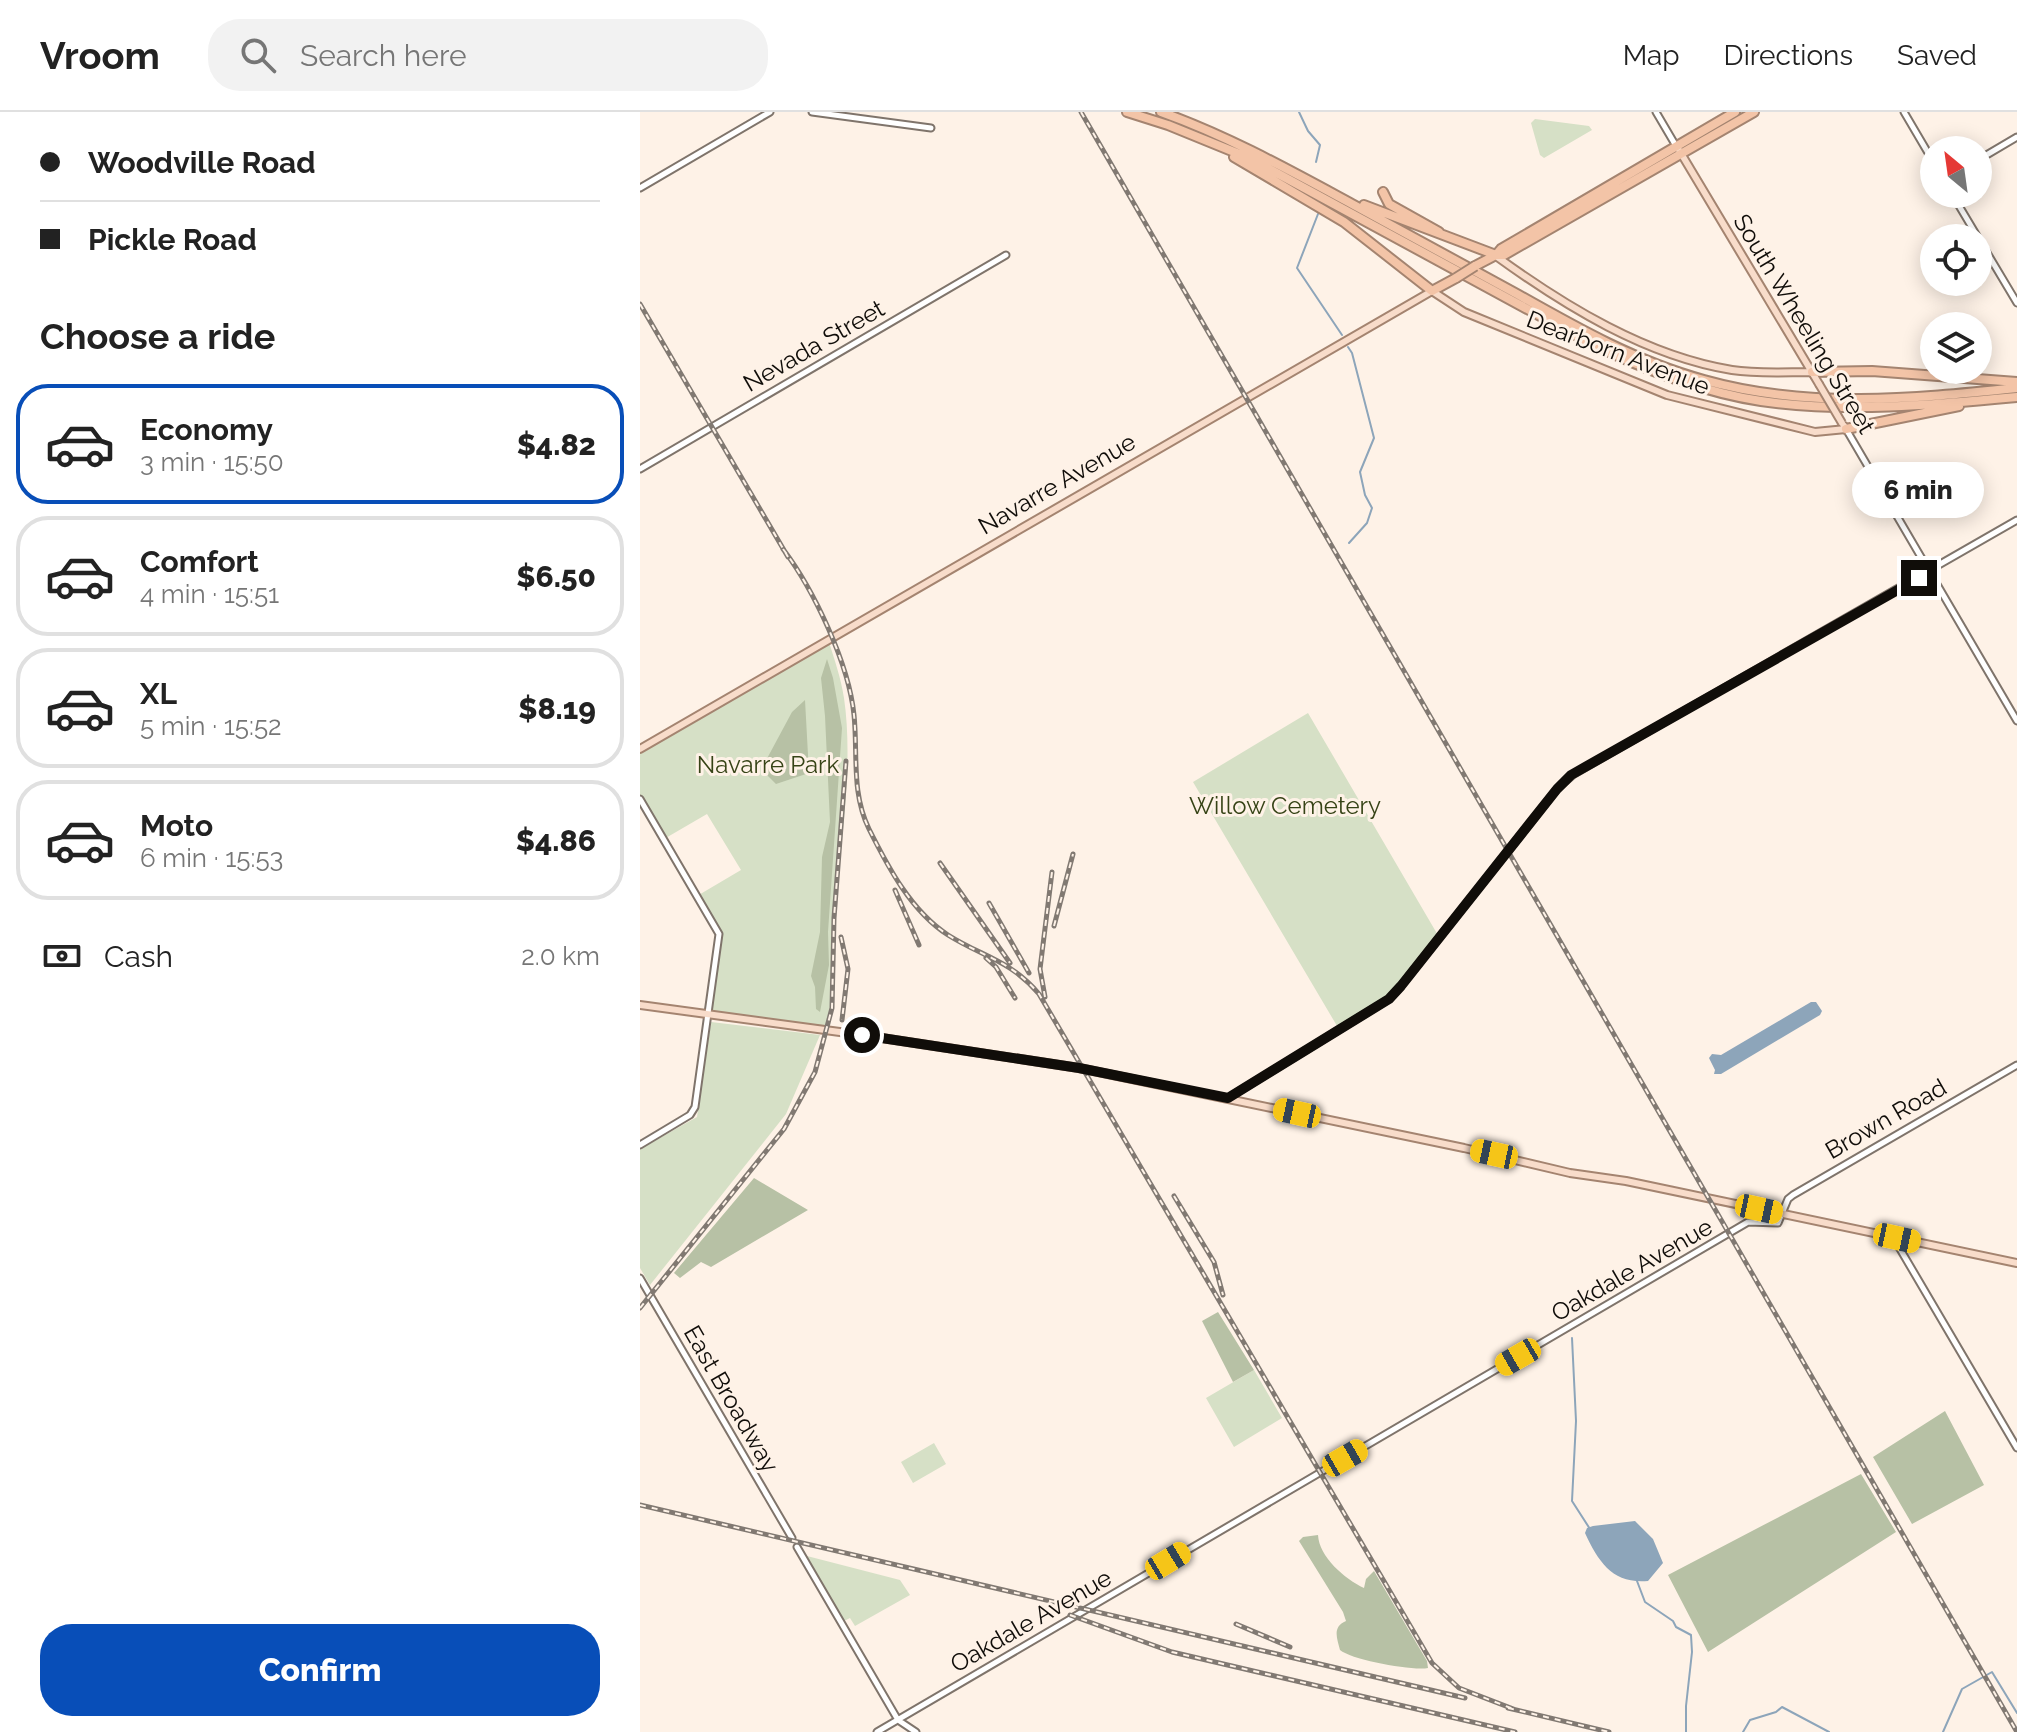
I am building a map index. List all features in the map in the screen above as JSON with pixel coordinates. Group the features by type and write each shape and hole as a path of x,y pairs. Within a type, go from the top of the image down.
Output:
{"highway":[{"path":"1127,112 1249,158 1608,351 1698,386 1759,401 1831,408 2017,397"},
{"path":"1161,112 1209,129 1595,337 1654,364 1757,392 1826,400 1878,400 2017,388"},
{"name":"Navarre Avenue","path":"1432,291 1735,112"},
{"path":"1734,124 1746,112"},
{"name":"Navarre Avenue","path":"1496,255 1504,255 1521,246 1754,112"},
{"path":"1168,125 1237,158 1344,222 1432,291"},
{"path":"1312,182 1385,214 1496,255"},
{"path":"1383,192 1389,204 1443,235"},
{"path":"1550,229 1570,214 1568,209"},
{"path":"1521,246 1521,241 1545,227 1556,216"},
{"path":"1812,372 1872,371 2017,382"},
{"path":"1844,426 1994,399"}],"main road":[{"name":"South Wheeling Street","path":"1676,146 1844,426"},
{"path":"1496,255 1551,294 1669,352 1736,370 1812,372"},
{"name":"Dearborn Avenue","path":"1432,291 1464,312 1675,398 1815,432 1844,426"},
{"name":"Navarre Avenue","path":"640,749 1432,291"},
{"path":"640,1005 1043,1062 2017,1263"}],"street":[{"path":"640,188 770,112"},
{"path":"812,112 931,128"},
{"name":"South Wheeling Street","path":"1656,112 1676,146"},
{"path":"1904,112 1920,139"},
{"path":"1992,152 2017,137"},
{"path":"1960,208 2017,303"},
{"name":"Nevada Street","path":"640,469 1006,255"},
{"name":"South Wheeling Street","path":"1844,426 2017,721"},
{"path":"1228,1098 1389,999 1571,775 1931,572 2017,520"},
{"path":"640,799 718,932 719,943 693,1111 640,1145"},
{"name":"Brown Road","path":"1784,1214 1788,1199 1793,1195 2017,1065"},
{"name":"Oakdale Avenue","path":"877,1732 1733,1231 1752,1221 1778,1223 1784,1214"},
{"path":"1893,1237 2017,1448"},
{"name":"East Broadway","path":"640,1278 792,1538"},
{"path":"797,1547 898,1720 916,1732"}],"green space":[{"path":"1535,119 1589,126 1592,130 1544,158 1540,155 1531,123"},
{"name":"Navarre Park","path":"828,639 843,691 848,751 828,1030 709,1014 720,937 697,896 741,870 707,814 664,839 640,799 640,749"},
{"path":"827,659 842,728 828,932 829,965 820,1012 816,1009 811,976 820,932 822,857 830,822 821,678"},
{"path":"805,700 809,773 776,784 763,766 792,712"},
{"name":"Willow Cemetery","path":"1308,713 1439,937 1389,999 1340,1031 1193,782"},
{"path":"711,1022 820,1035 786,1114 650,1285 640,1268 640,1149 697,1117"},
{"path":"754,1178 808,1210 711,1267 701,1262 680,1278 674,1273"},
{"path":"1218,1312 1254,1370 1233,1382 1202,1321"},
{"path":"1254,1370 1282,1418 1234,1447 1206,1398"},
{"path":"1945,1411 1984,1485 1912,1524 1873,1457"},
{"path":"934,1443 946,1464 913,1483 901,1462"},
{"path":"1861,1474 1896,1532 1708,1652 1668,1575"},
{"path":"1318,1535 1328,1559 1357,1584 1364,1588 1366,1579 1374,1571 1427,1661 1428,1668 1382,1664 1340,1650 1337,1633 1339,1626 1346,1621 1343,1612 1299,1541 1303,1537"},
{"path":"807,1556 900,1580 910,1595 855,1626 850,1618 844,1621"}],"water":[{"path":"1811,1002 1816,1002 1822,1011 1820,1015 1721,1074 1714,1074 1709,1058 1712,1054 1721,1055"},
{"path":"1635,1521 1653,1539 1663,1563 1648,1581 1616,1575 1596,1554 1585,1533 1587,1528 1593,1526"}],"waterway":[{"path":"1299,112 1308,131 1320,145 1316,162"},
{"path":"1318,214 1297,268 1342,335"},
{"path":"1348,347 1374,438 1360,472 1365,495 1372,508 1367,523 1349,543"},
{"path":"1572,1338 1576,1421 1572,1501 1590,1529"},
{"path":"1637,1581 1645,1602 1691,1635 1686,1732"},
{"path":"1943,1732 1962,1689 1992,1672 2017,1713"},
{"path":"1743,1732 1750,1720 1782,1707 1829,1732"}],"railway":[{"path":"1081,112 2017,1732"},
{"path":"640,304 788,557"},
{"path":"783,549 818,606 838,651 851,695 856,773 863,815 893,873 912,901 935,925 1007,966 1039,994 1432,1663 1459,1688 1516,1710"},
{"path":"640,1308 784,1129 815,1072 832,1008 834,918 846,761"},
{"path":"1054,926 1073,854"},
{"path":"940,863 1010,963"},
{"path":"1045,997 1040,969 1052,872"},
{"path":"895,890 919,945"},
{"path":"989,903 1029,973"},
{"path":"841,937 848,969 842,1020"},
{"path":"986,958 996,967 1015,998"},
{"path":"1174,1196 1214,1262 1223,1295"},
{"path":"640,1505 1465,1698"},
{"path":"1070,1615 1172,1652 1515,1732"},
{"path":"1236,1624 1290,1647"},
{"path":"1508,1708 1609,1732"}],"route":[{"path":"862,1035 1079,1068 1228,1098 1389,999 1571,775 1919,578"}]}
